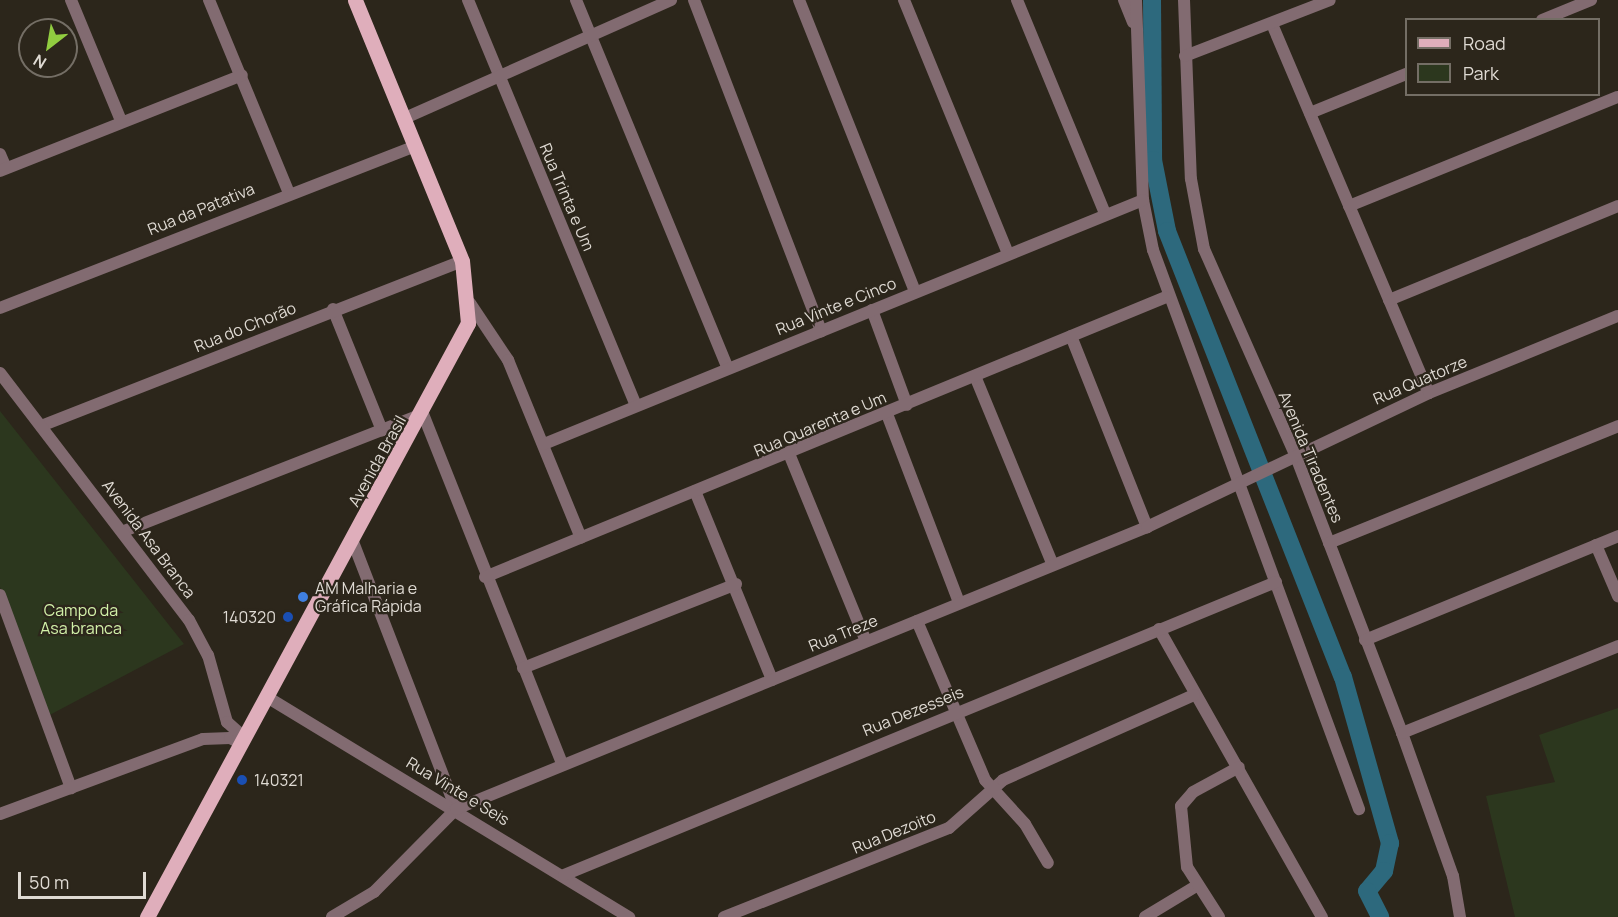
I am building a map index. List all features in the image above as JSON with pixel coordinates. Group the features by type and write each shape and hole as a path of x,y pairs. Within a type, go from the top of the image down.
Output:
{"main road":[{"name":"Avenida Brasil","path":"147,917 423,414 462,339 471,303 462,261 355,0"}],"street":[{"path":"71,0 121,121"},
{"path":"209,0 242,75 288,191"},
{"name":"Rua Trinta e Um","path":"468,0 636,406"},
{"path":"576,0 727,366"},
{"path":"405,118 671,0"},
{"path":"694,0 821,332"},
{"path":"800,0 915,291"},
{"path":"904,0 1008,254"},
{"path":"1017,0 1105,214"},
{"path":"1124,0 1136,29"},
{"path":"1136,0 1143,200 1166,297 1246,483 1276,582 1359,809"},
{"name":"Avenida Tiradentes","path":"1184,0 1191,179 1204,249 1295,454 1402,733 1453,876 1460,917"},
{"path":"1185,56 1330,0"},
{"path":"1547,18 1591,0"},
{"path":"1272,24 1429,393"},
{"path":"0,154 3,169 242,75"},
{"path":"1310,113 1405,75"},
{"path":"1349,206 1618,97"},
{"name":"Rua da Patativa","path":"0,308 288,191 416,146"},
{"name":"Rua Vinte e Cinco","path":"544,444 727,366 821,332 915,291 1143,200"},
{"path":"1389,300 1618,206"},
{"name":"Rua do Chorão","path":"41,426 333,309 462,261"},
{"name":"Rua Quarenta e Um","path":"485,578 695,491 790,456 1166,297"},
{"path":"471,303 494,332 544,444 581,538"},
{"path":"333,309 382,430"},
{"path":"872,310 907,405"},
{"name":"Rua Quatorze","path":"1246,483 1295,454 1429,393 1618,316"},
{"path":"1071,336 1147,527"},
{"name":"Avenida Asa Branca","path":"0,373 124,531 189,620 208,655 226,722 244,741"},
{"path":"975,376 1053,565"},
{"path":"124,531 423,414 485,578 562,763"},
{"path":"887,414 959,603"},
{"path":"1329,543 1618,426"},
{"path":"790,456 866,641"},
{"name":"Rua Treze","path":"456,809 562,763 1147,527 1246,483"},
{"path":"695,491 736,584 772,680"},
{"path":"1365,640 1618,536"},
{"path":"332,917 374,892 456,809 353,542"},
{"path":"1596,545 1618,596"},
{"name":"Rua Dezesseis","path":"564,875 1276,582"},
{"path":"523,668 736,584"},
{"path":"0,595 71,788"},
{"path":"917,621 992,789 1025,824 1048,863"},
{"path":"1159,629 1194,695 1239,767 1322,917"},
{"path":"1402,733 1618,646"},
{"name":"Rua Dezoito","path":"724,917 949,828 992,789 1194,695"},
{"name":"Rua Vinte e Seis","path":"267,697 456,809 629,917"},
{"path":"0,814 203,739 230,738 244,741"},
{"path":"1219,917 1187,867 1181,806 1193,792 1239,767"},
{"path":"1145,917 1198,885"}],"green space":[{"name":"Campo da Asa branca","path":"0,411 184,644 42,719 0,587"},
{"path":"1618,708 1618,917 1515,917 1486,796 1555,782 1539,735"}],"waterway":[{"path":"1152,0 1153,160 1167,231 1343,677 1390,843 1384,871 1367,891 1380,917"}],"place":[{"name":"AM Malharia e Gráfica Rápida","path":"303,597"},
{"name":"140320","path":"288,617"},
{"name":"140321","path":"242,780"}]}
